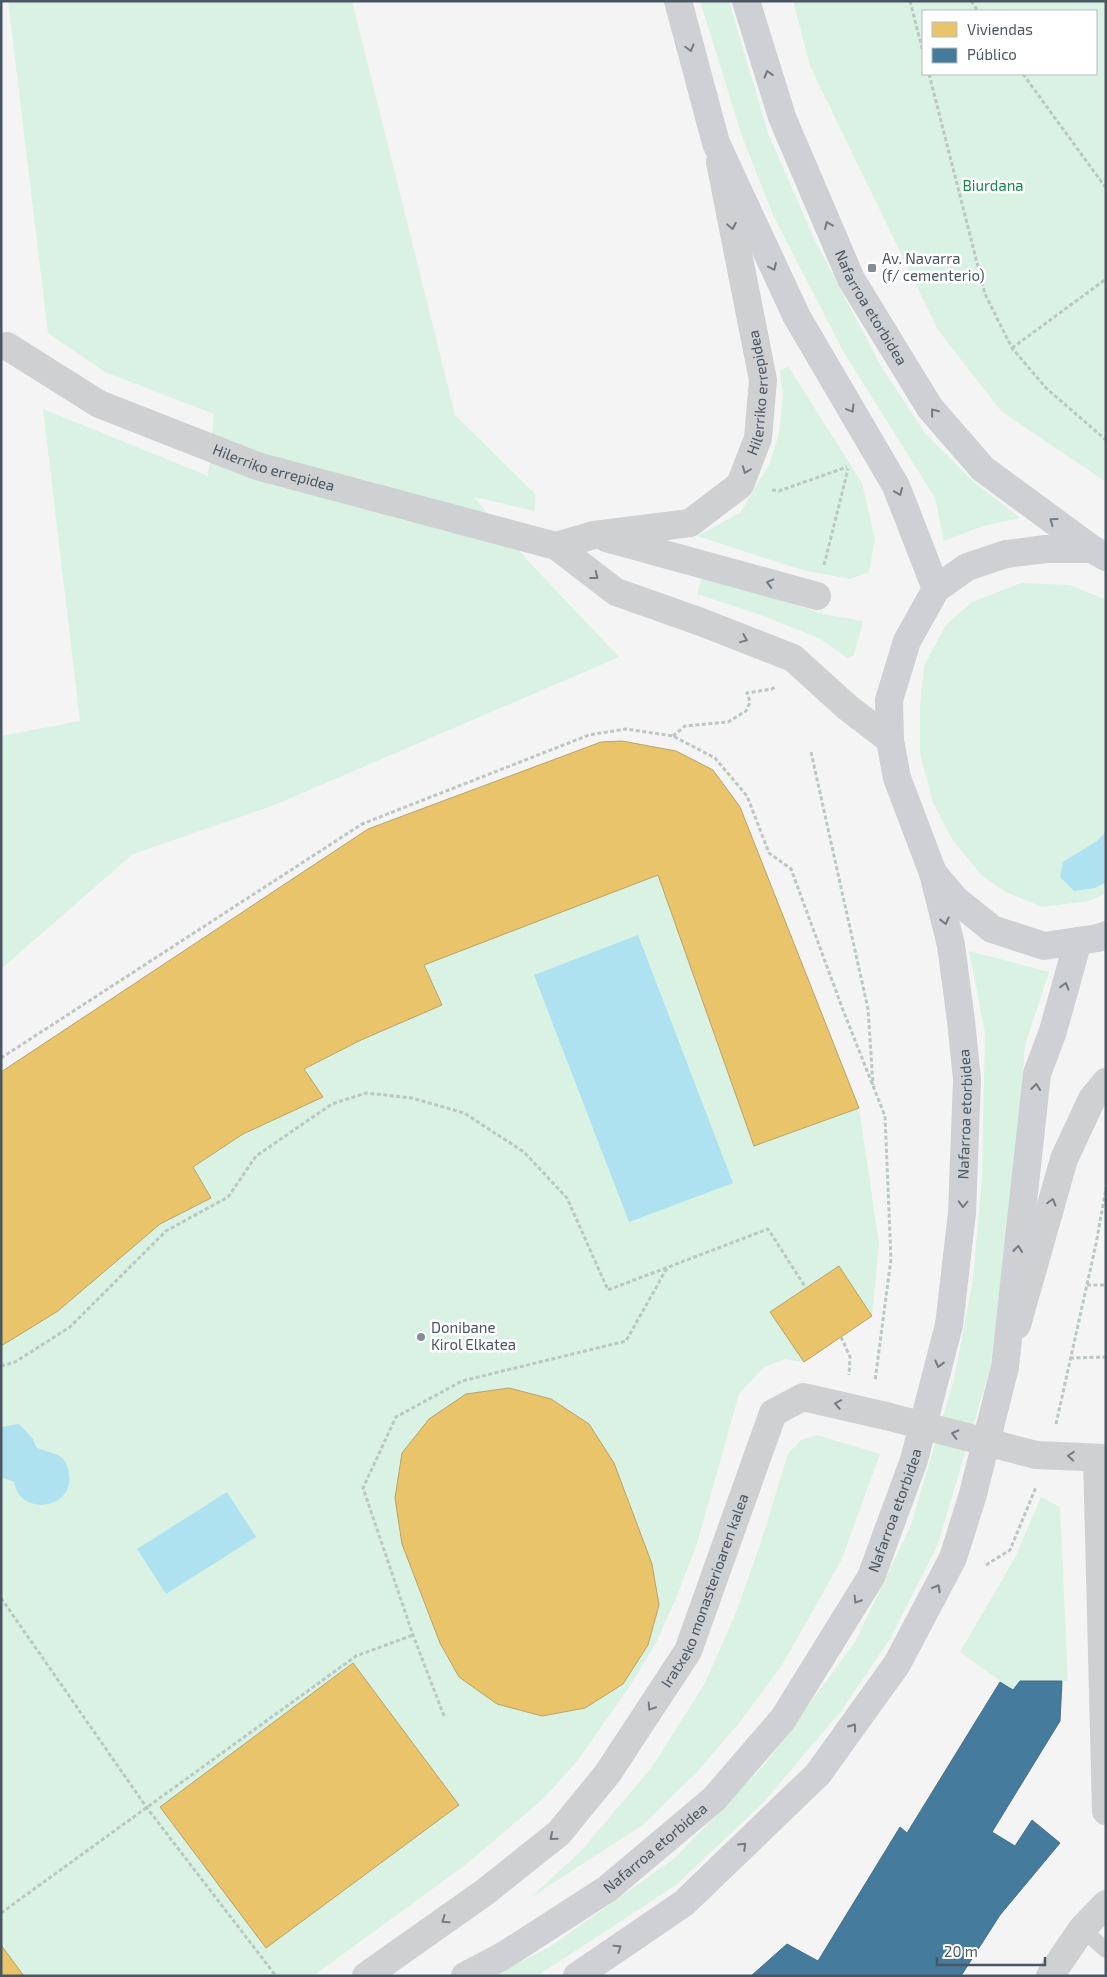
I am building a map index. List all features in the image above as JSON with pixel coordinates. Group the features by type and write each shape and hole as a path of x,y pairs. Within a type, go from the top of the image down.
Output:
{"main road":[{"path":"678,1 716,143 796,317 896,486 936,589"},
{"name":"Nafarroa etorbidea","path":"746,1 782,117 851,279 930,408 983,469 1099,553"},
{"path":"1097,939 1044,946 992,929 956,900 933,873 897,778 890,740 889,700 907,641 936,589 967,567 1006,554 1046,549 1099,553"},
{"name":"Nafarroa etorbidea","path":"465,1976 503,1956 607,1889 714,1799 783,1719 871,1577 914,1460 946,1335 962,1213 967,1079 951,945 933,873"},
{"path":"577,1976 684,1903 818,1774 897,1664 953,1558 973,1494 1005,1367 1037,1074 1052,1031 1097,939"}],"street":[{"name":"Hilerriko errepidea","path":"716,143 763,380 758,438 740,485"},
{"name":"Hilerriko errepidea","path":"7,346 99,404 257,466 556,546 616,592 794,658 847,707 890,740"},
{"path":"556,546 594,535 690,523 740,485"},
{"path":"594,535 817,596"},
{"path":"1005,1367 1064,1159 1092,1099 1106,1082"},
{"name":"Iratxeko monasterioaren kalea","path":"366,1976 485,1892 558,1833 608,1773 688,1651 773,1413 803,1397 886,1416 1036,1455 1102,1458 1106,1811"},
{"path":"1050,1976 1082,1929 1106,1904"}],"lane":[{"path":"1082,1929 1106,1950"}],"path":[{"path":"910,1 922,48"},
{"path":"929,75 985,294 1012,348 1046,388 1106,440"},
{"path":"1024,75 1106,188"},
{"path":"1012,348 1106,279"},
{"path":"740,485 779,491 849,466 823,567"},
{"path":"673,736 685,726 728,722 746,711 750,702 748,693 772,689 777,685 794,658"},
{"path":"1,1058 362,824 589,735 626,729 673,736 715,758 747,796 769,853 791,869 843,1010 885,1116 891,1259 875,1385"},
{"path":"811,752 868,1009 874,1088"},
{"path":"1,1366 15,1362 70,1327 166,1231 228,1197 256,1156 332,1104 366,1093 412,1098 464,1113 524,1152 567,1198 608,1290 768,1229 806,1288"},
{"path":"1052,1430 1057,1422 1106,1188"},
{"path":"444,1716 363,1488 396,1417 462,1381 626,1341 667,1268"},
{"path":"1087,1285 1106,1285"},
{"path":"841,1337 850,1357 848,1378"},
{"path":"1070,1358 1106,1356"},
{"path":"986,1565 1010,1550 1036,1487"},
{"path":"1,1598 147,1808 276,1976"},
{"path":"1,1913 356,1656 414,1635"}],"green space":[{"path":"8,1 352,1 455,415 535,494 535,511 474,497 530,563 619,657 272,806 133,854 1,969 1,736 80,721 43,409 208,476 214,414 105,372 48,333"},
{"path":"700,1 729,1 768,133 815,241 881,366 925,433 974,482 1020,518 983,526 944,541 935,498 843,351 773,215 742,136"},
{"name":"Biurdana","path":"793,1 1106,1 1106,482 1001,411 938,330 810,66"},
{"path":"788,366 862,483 875,539 869,572 850,579 802,570 697,536 740,513 770,463 779,433 783,396 780,371"},
{"path":"703,575 827,615 863,621 854,655 847,658 819,638 758,614 697,594"},
{"path":"1021,583 1070,585 1106,600 1106,893 1089,901 1042,907 1004,891 981,875 952,839 933,803 920,753 920,708 924,666 946,625 972,602"},
{"name":"Donibane Kirol Elkatea","path":"622,741 676,751 713,770 740,807 859,1108 879,1244 872,1316 804,1362 784,1359 763,1368 739,1394 696,1547 655,1645 630,1686 578,1760 542,1800 464,1866 313,1976 1,1976 1,1072 368,829 601,742"},
{"path":"969,951 1049,972 1025,1045 1017,1148 990,1369 938,1544 890,1639 841,1711 763,1803 676,1885 537,1976 494,1976 551,1946 675,1858 765,1764 855,1642 911,1525 954,1379 973,1280 982,1177 985,1033"},
{"path":"817,1435 880,1454 841,1561 782,1665 740,1722 697,1772 644,1824 530,1898 581,1851 652,1767 705,1683 735,1615 760,1545 788,1454 801,1440"},
{"path":"1041,1497 1060,1507 1068,1681 1020,1681 1013,1690 960,1652 1015,1558"}],"water":[{"path":"1106,832 1106,882 1095,888 1074,891 1060,877 1063,862 1097,841"},
{"path":"638,935 733,1183 629,1222 534,975"},
{"path":"19,1424 33,1439 36,1447 58,1455 67,1465 69,1485 59,1499 51,1503 33,1504 24,1500 17,1492 14,1482 1,1477 1,1427"},
{"path":"227,1492 256,1537 166,1594 137,1549"}],"building: Viviendas":[{"path":"622,741 676,751 713,770 740,807 859,1108 754,1146 658,875 424,965 442,1005 361,1040 304,1069 323,1097 243,1134 193,1167 211,1198 160,1224 58,1311 1,1346 1,1072 368,829 601,742"},
{"path":"839,1266 872,1316 804,1362 770,1312"},
{"path":"509,1388 551,1399 589,1424 614,1463 652,1564 659,1605 648,1645 623,1684 585,1708 542,1716 497,1704 459,1677 440,1643 402,1544 395,1498 402,1453 429,1419 466,1394"},
{"path":"353,1663 459,1805 266,1948 160,1807"},
{"path":"1,1945 24,1976 1,1976"}],"building: Público":[{"path":"1020,1681 1062,1681 1060,1721 992,1832 1015,1846 1032,1820 1060,1843 1000,1915 961,1976 751,1976 787,1944 818,1961 900,1827 907,1833 1000,1682 1013,1690"}],"place":[{"name":"Av. Navarra (f/ cementerio)","path":"872,268"},
{"name":"Donibane Kirol Elkatea","path":"421,1337"}]}
